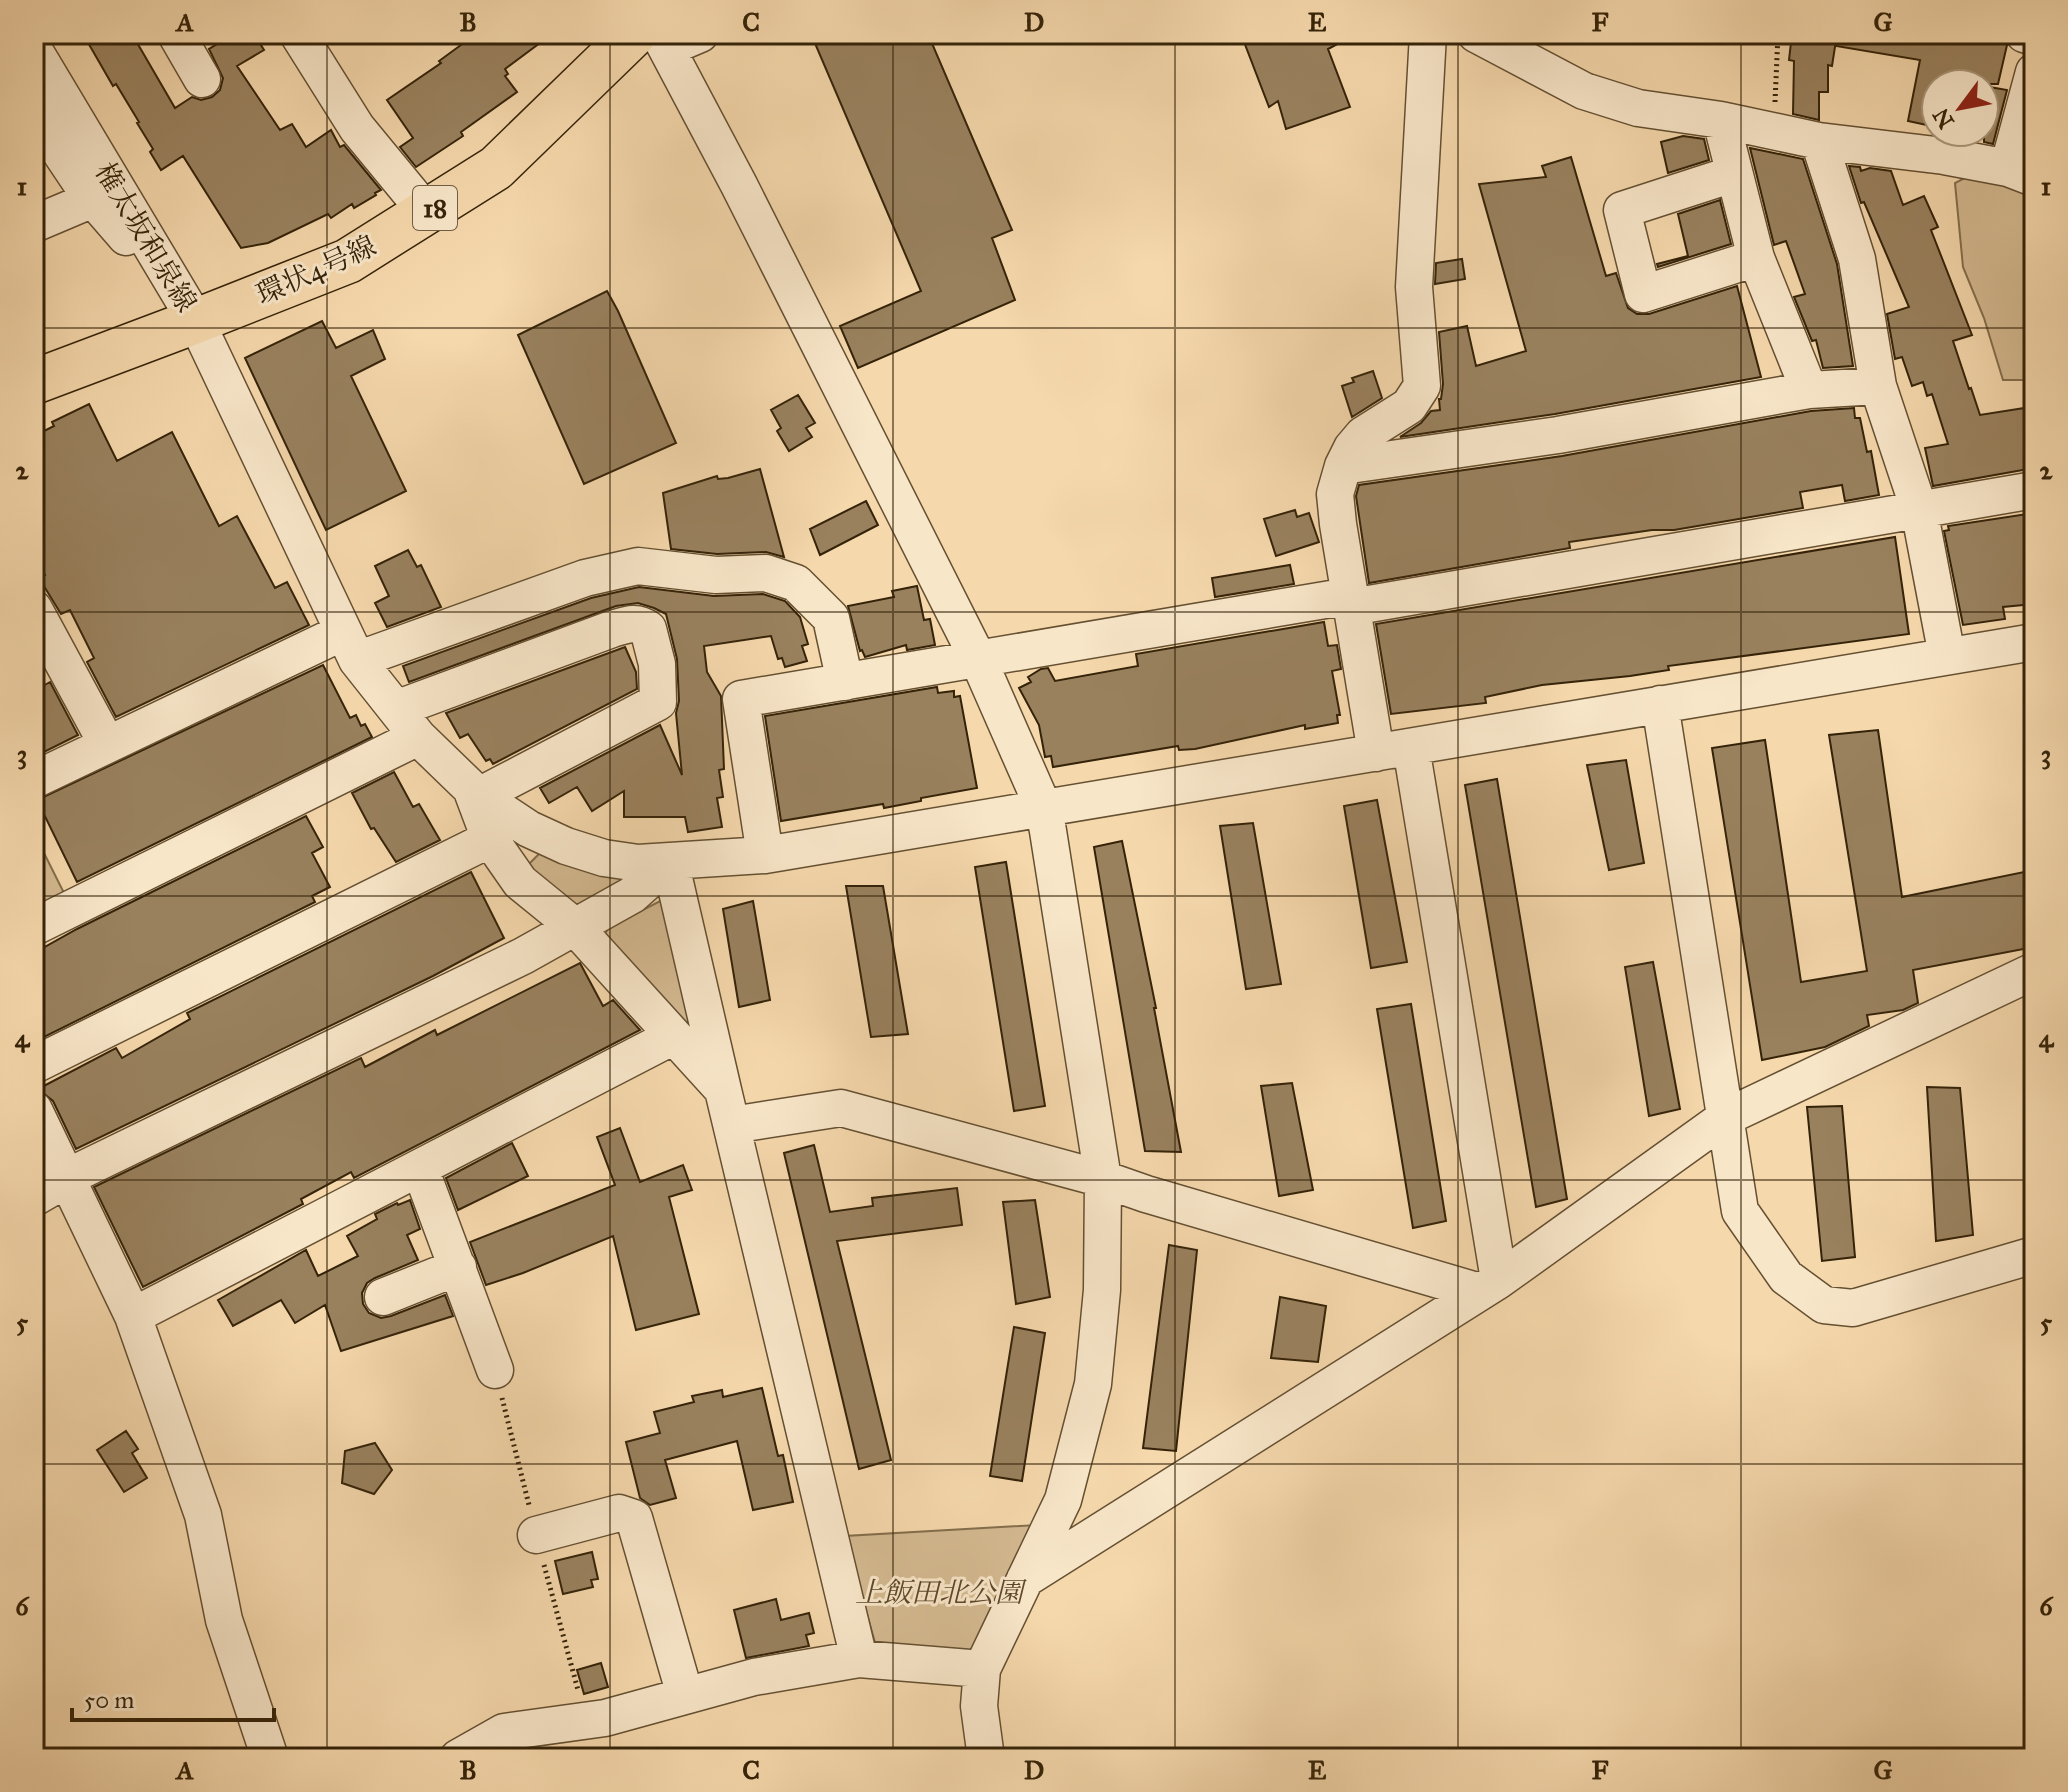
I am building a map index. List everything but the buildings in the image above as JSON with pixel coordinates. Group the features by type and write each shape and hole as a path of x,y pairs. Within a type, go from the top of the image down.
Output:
{"main road":[{"name":"環状4号線","path":"34,382 348,261 496,168 653,39"}],"street":[{"path":"298,34 357,128 427,213"},
{"path":"700,34 653,39 739,185 978,659 1044,809 1079,1016 1103,1179 1102,1290 1093,1384 1063,1500 982,1669 979,1706 986,1758"},
{"path":"1428,34 1414,287 1422,386 1409,406 1363,435 1352,448 1335,494 1350,600 1393,750 1490,1286"},
{"path":"1476,34 1584,91 1638,108 1721,120 1819,141 1944,156 2021,173 2034,72"},
{"path":"2024,34 2034,37"},
{"name":"権太坂和泉線","path":"34,50 196,321"},
{"name":"権太坂和泉線","path":"34,113 93,199 196,321"},
{"path":"1721,120 1756,258 1809,390"},
{"path":"1819,141 1857,259 1878,386 1919,509 1947,656"},
{"path":"1733,174 1622,210 1643,294 1756,258"},
{"path":"34,224 93,199"},
{"path":"196,321 350,646 396,709 418,737 476,794 529,829 566,846 604,858 638,863 765,855 2034,642"},
{"path":"1343,466 1558,435 1809,390 1878,386"},
{"path":"765,855 741,699 1331,599 1369,604 2034,490"},
{"path":"34,780 107,744 350,646 585,578 638,566 716,575 766,573 796,583 831,618 845,682"},
{"path":"34,609 107,744"},
{"path":"396,709 612,629 632,624 648,629 657,664 658,702 476,794"},
{"path":"1660,704 1740,1211 1786,1277 1824,1305 1853,1308 2034,1255"},
{"path":"34,927 418,737"},
{"path":"476,794 490,839 520,882 574,926 723,1090"},
{"path":"34,1065 490,839"},
{"path":"34,1198 523,956 632,895 670,861"},
{"path":"670,861 859,1659"},
{"path":"1025,1579 1490,1286 1726,1117 2034,971"},
{"path":"133,1316 672,1037"},
{"path":"732,1125 841,1108 1490,1286"},
{"path":"34,1110 133,1316 203,1515 224,1620 270,1758"},
{"path":"420,1168 495,1370"},
{"path":"383,1297 458,1267"},
{"path":"536,1535 619,1513 634,1518 685,1695"},
{"path":"458,1758 504,1732 605,1718 754,1677 859,1659 982,1669"}],"path":[{"path":"1774,131 1778,34"}],"green space":[{"path":"1976,172 2034,191 2034,380 2003,380 1984,318 1963,267 1955,183"},
{"path":"34,833 69,903 34,920"},
{"path":"540,853 624,878 621,886 580,909 530,877 529,864"},
{"path":"666,898 704,1057 603,938 608,928"},
{"name":"上飯田北公園","path":"1037,1525 976,1658 876,1646 845,1536"}]}
